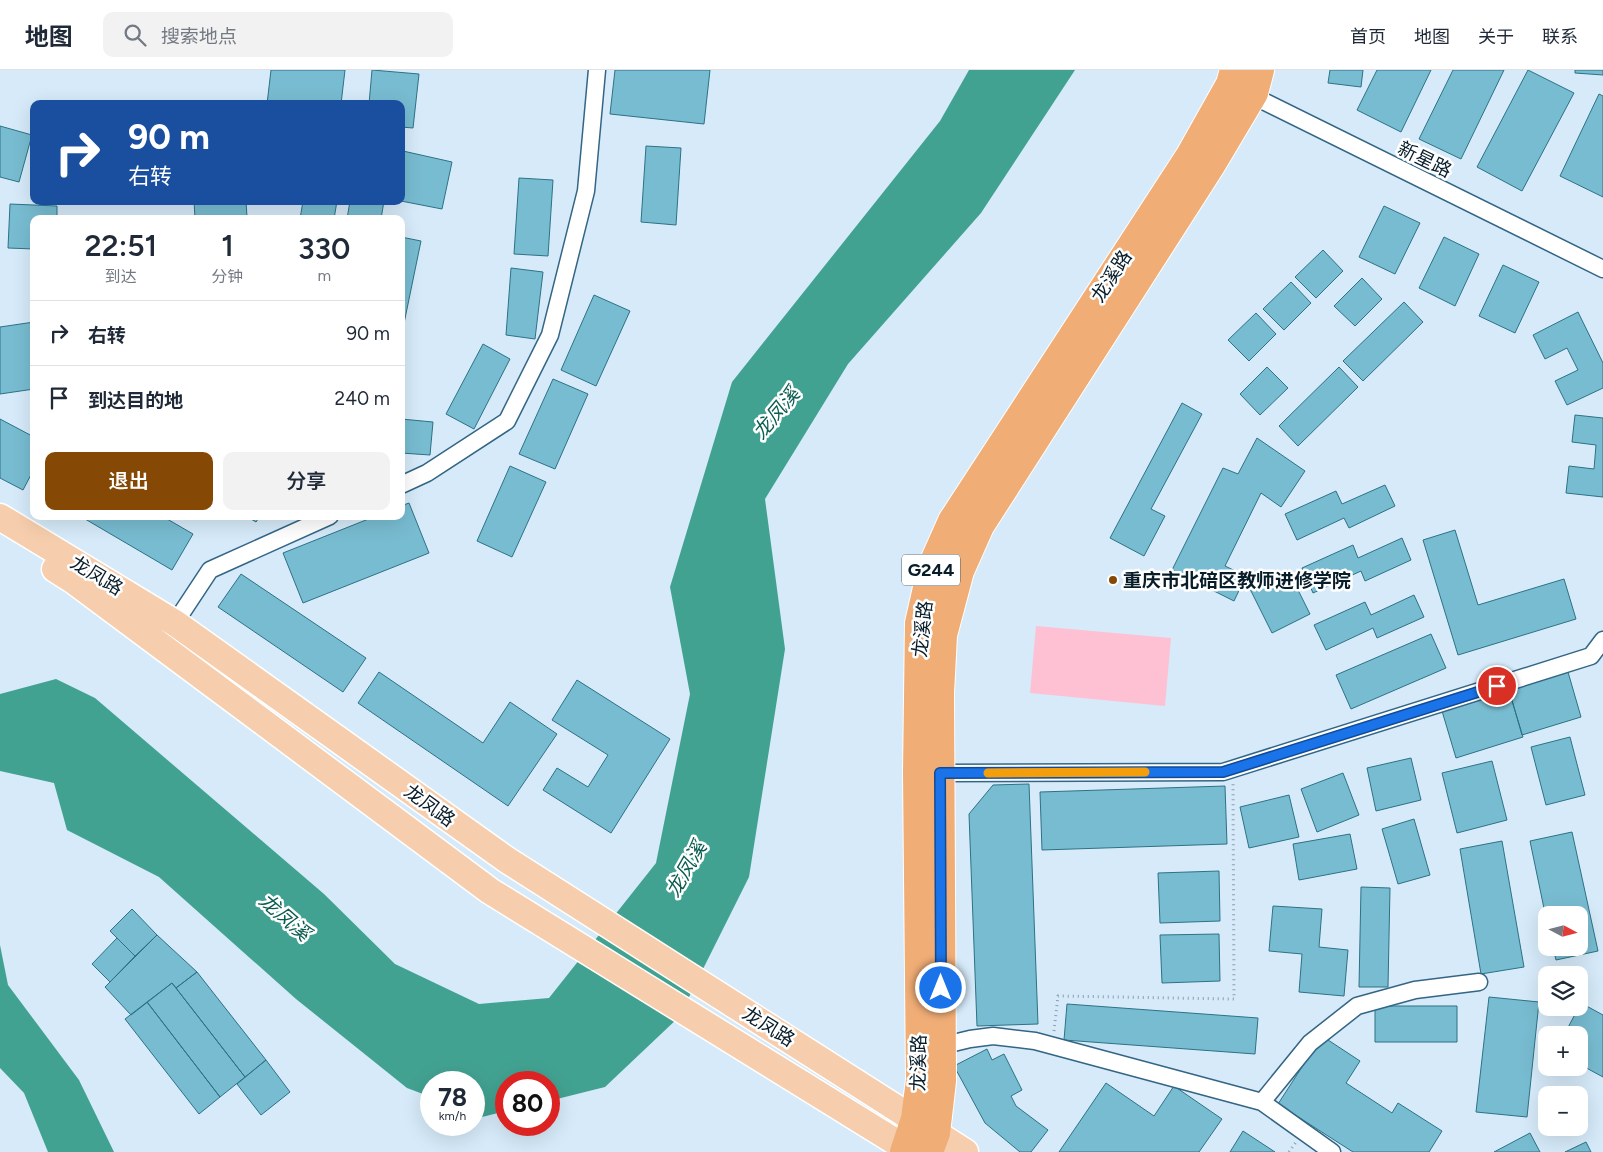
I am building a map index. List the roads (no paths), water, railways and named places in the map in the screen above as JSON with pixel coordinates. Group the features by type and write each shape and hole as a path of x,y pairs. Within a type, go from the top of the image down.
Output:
{"highway":[{"name":"龙溪路","path":"917,1143 920,1080 917,782 919,624 932,566 952,521 1189,156 1239,83 1260,70"},
{"name":"龙溪路","path":"917,1143 942,1081 940,693 943,635 960,571 980,526 1210,167 1239,83"}],"main road":[{"name":"龙凤路","path":"0,518 175,623 507,860 864,1086 917,1143"},
{"name":"龙凤路","path":"0,537 74,581 490,892 848,1114 917,1143"},
{"path":"917,1143 965,1152"}],"street":[{"path":"405,483 427,473 507,421 550,335 586,191 597,70"},
{"name":"新星路","path":"1239,83 1603,268"},
{"path":"175,623 210,570 321,520"},
{"path":"940,773 1223,772 1591,656 1603,640"},
{"path":"1262,1102 1310,1043 1357,1006 1415,990 1479,982"},
{"path":"941,1046 993,1036 1035,1040 1262,1102 1332,1152"}],"water":[{"name":"龙凤溪","path":"969,70 1075,70 981,213 848,364 765,499 785,649 749,877 679,1017 605,1087 560,1098 560,1071 495,1071 495,1114 485,1116 485,1071 420,1071 420,1093 407,1088 296,999 159,877 67,830 54,783 0,771 0,694 56,679 95,698 324,894 395,964 479,1004 549,998 656,863 690,694 670,587 732,382 940,121"},
{"path":"0,945 8,985 79,1080 114,1152 48,1152 24,1093 0,1068"}],"place":[{"name":"重庆市北碚区教师进修学院","path":"1113,580"}]}
